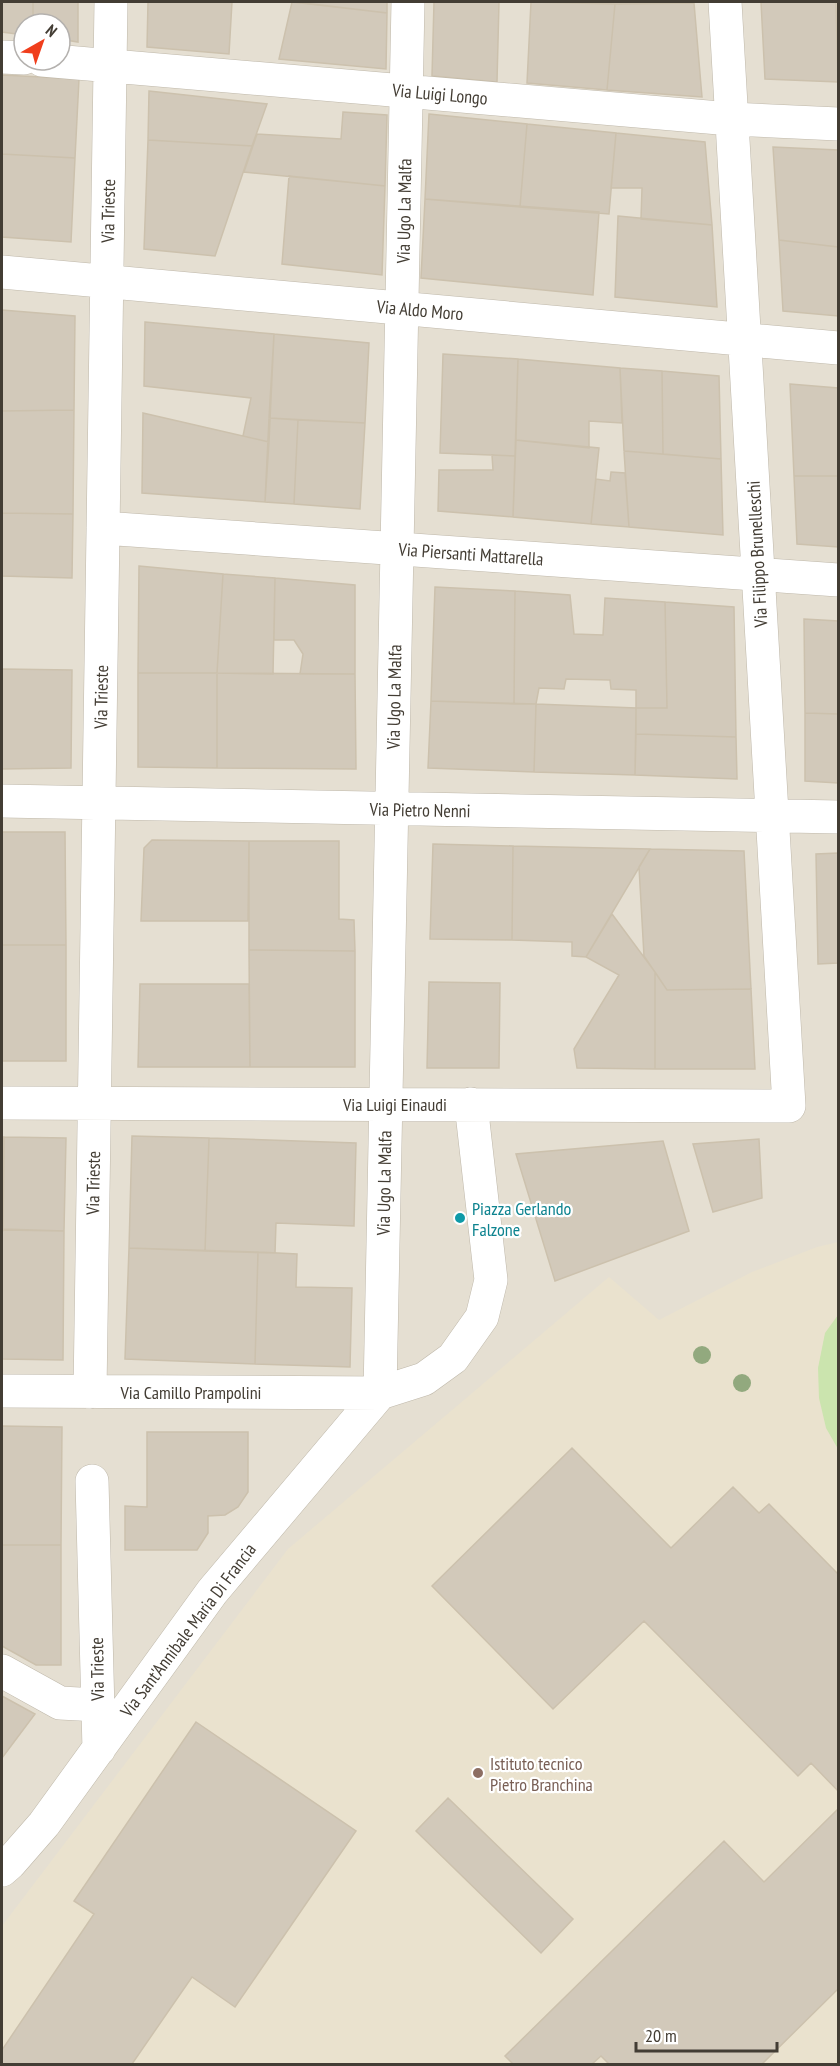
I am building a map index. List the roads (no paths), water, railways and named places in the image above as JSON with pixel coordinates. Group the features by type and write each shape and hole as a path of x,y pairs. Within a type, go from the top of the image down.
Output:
{"street":[{"name":"Via Trieste","path":"90,1392 111,2"},
{"name":"Via Ugo La Malfa","path":"380,1393 408,2"},
{"name":"Via Filippo Brunelleschi","path":"724,2 789,1106"},
{"name":"Via Luigi Longo","path":"72,63 731,119 838,124"},
{"name":"Via Aldo Moro","path":"2,272 838,348"},
{"name":"Via Piersanti Mattarella","path":"103,528 838,580"},
{"name":"Via Pietro Nenni","path":"2,801 838,817"},
{"name":"Via Luigi Einaudi","path":"2,1103 789,1106"},
{"path":"380,1393 424,1379 453,1358 482,1317 490,1280 471,1104"},
{"name":"Via Camillo Prampolini","path":"2,1391 380,1393"},
{"name":"Via Sant'Annibale Maria Di Francia","path":"2,1870 44,1824 212,1592 380,1393"},
{"name":"Via Trieste","path":"92,1480 99,1749"},
{"path":"2,1671 60,1703 98,1705"}],"place":[{"name":"Piazza Gerlando Falzone","path":"460,1218"},
{"name":"Istituto tecnico Pietro Branchina","path":"478,1773"}]}
